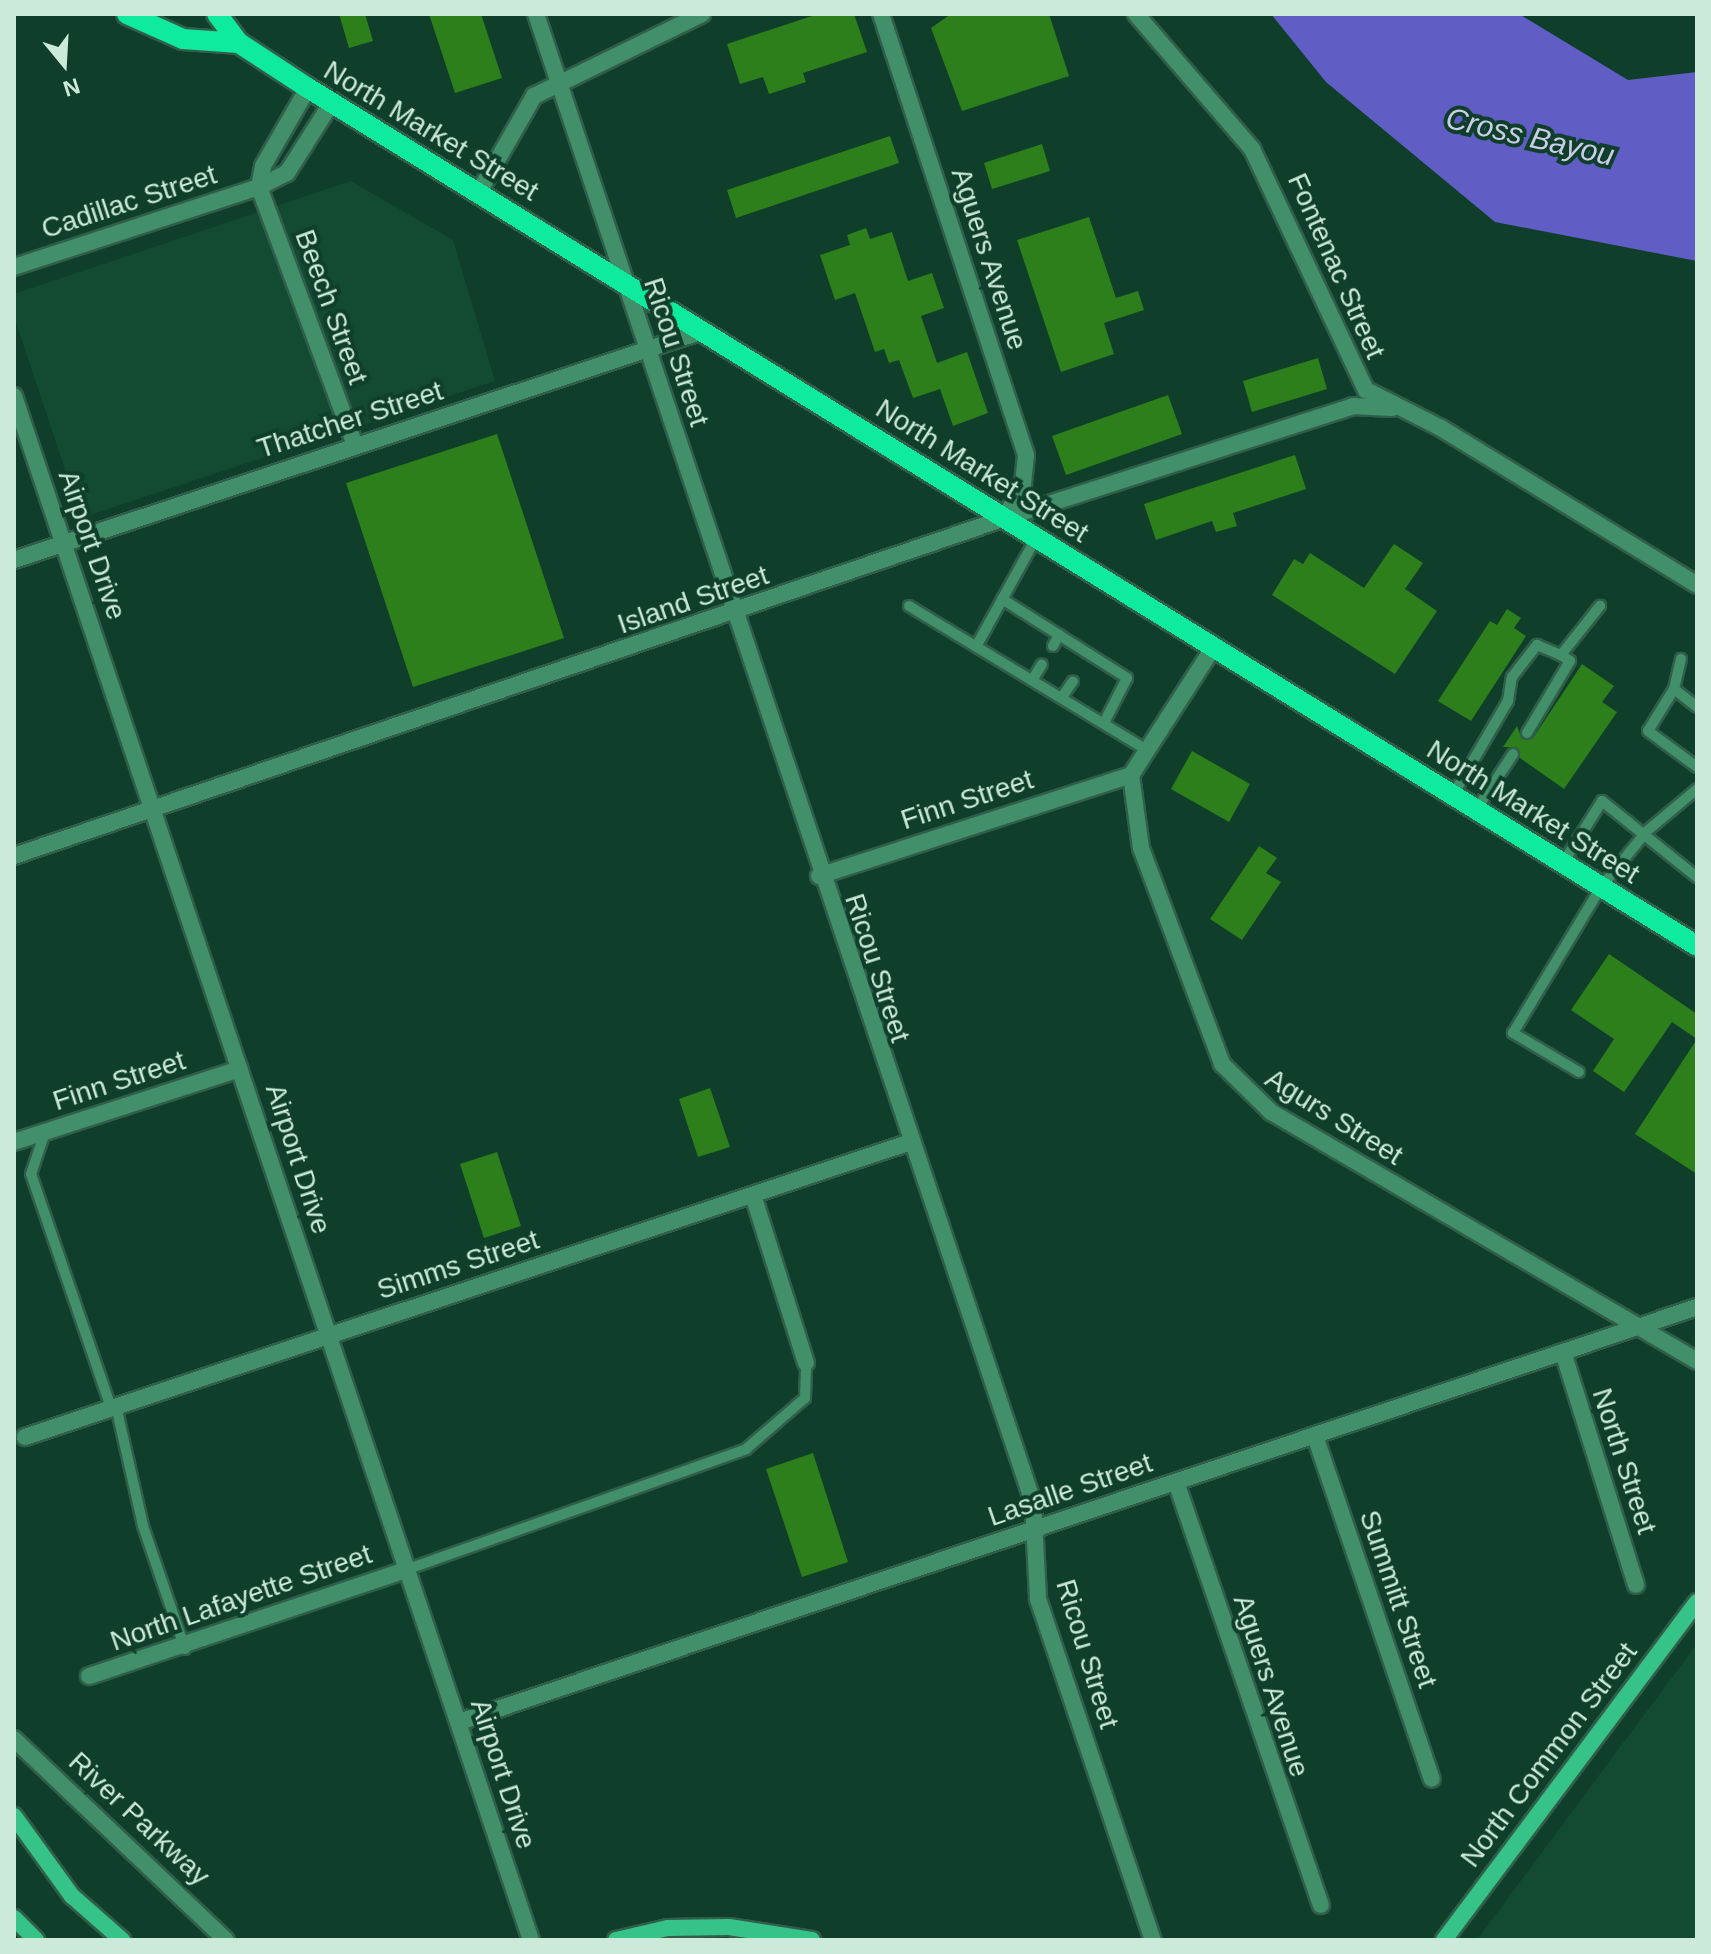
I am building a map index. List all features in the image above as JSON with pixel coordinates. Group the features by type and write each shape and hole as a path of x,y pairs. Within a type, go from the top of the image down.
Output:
{"main road":[{"name":"North Market Street","path":"217,14 239,43 308,88 1697,946"},
{"name":"North Market Street","path":"140,17 183,39 239,43"},
{"name":"North Common Street","path":"1444,1940 1697,1602"},
{"path":"14,1816 72,1896 122,1940"},
{"path":"14,1918 36,1940"},
{"path":"616,1940 668,1928 729,1927 812,1940"}],"street":[{"name":"Ricou Street","path":"536,14 908,1143 1033,1502 1038,1599 1153,1940"},
{"path":"479,192 522,111 558,80 702,14"},
{"name":"Aguers Avenue","path":"881,14 1026,455 1023,484 1005,518"},
{"name":"Fontenac Street","path":"1136,14 1252,149 1357,379 1392,408 1441,428 1697,585"},
{"name":"Cadillac Street","path":"259,187 263,166 308,88"},
{"name":"Cadillac Street","path":"14,267 259,187 287,173 332,102"},
{"name":"Beech Street","path":"259,187 355,445"},
{"name":"Thatcher Street","path":"14,560 703,331"},
{"name":"Airport Drive","path":"14,396 531,1940"},
{"name":"Island Street","path":"14,856 734,614 1005,518 1353,406 1392,408"},
{"path":"1131,775 1213,648"},
{"name":"Finn Street","path":"819,876 1131,775"},
{"name":"Agurs Street","path":"1131,775 1151,877 1202,1023 1238,1085 1271,1112 1636,1329 1697,1361"},
{"name":"Finn Street","path":"14,1142 240,1069"},
{"name":"Simms Street","path":"25,1437 908,1143"},
{"path":"753,1195 806,1363"},
{"name":"Lasalle Street","path":"459,1722 1697,1307"},
{"name":"North Street","path":"1563,1352 1636,1585"},
{"name":"Summitt Street","path":"1315,1436 1432,1779"},
{"name":"Aguers Avenue","path":"1176,1482 1321,1905"},
{"name":"North Lafayette Street","path":"89,1676 185,1649 408,1569"},
{"name":"River Parkway","path":"14,1739 178,1891 226,1940"}],"lane":[{"path":"977,645 1036,538"},
{"path":"1002,599 1059,635 1086,659 1127,678 1104,723"},
{"path":"909,606 1147,750"},
{"path":"1561,655 1600,606"},
{"path":"1053,646 1059,635"},
{"path":"1453,795 1508,701 1512,677 1537,645 1570,661 1527,733"},
{"path":"1681,659 1674,689 1648,731 1697,767"},
{"path":"1033,679 1042,664"},
{"path":"1062,697 1073,681"},
{"path":"1674,689 1697,707"},
{"path":"1476,810 1513,754"},
{"path":"1579,1072 1513,1033 1601,887 1647,831 1697,789"},
{"path":"1563,863 1602,801 1647,831 1697,877"},
{"path":"45,1132 31,1174 114,1407 127,1471 185,1649"},
{"path":"408,1569 746,1449 805,1398 806,1363"}],"shaded area":[{"path":"351,181 453,240 495,381 81,518 14,317 14,294"},
{"path":"1697,1644 1697,1940 1477,1940 1617,1751"}],"water":[{"name":"Cross Bayou","path":"1271,14 1519,14 1628,80 1697,72 1697,261 1495,222 1326,82"}],"building":[{"path":"339,14 365,14 373,41 349,48"},
{"path":"429,14 481,14 502,78 455,93"},
{"path":"818,14 854,14 867,52 803,73 806,82 769,94 763,77 740,84 727,44"},
{"path":"951,14 1049,14 1069,76 962,111 931,28"},
{"path":"890,136 899,163 736,218 727,190"},
{"path":"1042,144 1050,171 992,189 984,163"},
{"path":"1089,217 1116,298 1138,291 1144,310 1104,323 1114,354 1061,372 1017,240"},
{"path":"866,228 870,239 892,232 908,281 932,273 944,308 921,316 937,363 967,352 988,413 953,426 940,389 913,398 899,360 889,363 884,349 875,352 855,293 835,300 820,255 850,245 847,235"},
{"path":"1318,358 1327,389 1252,412 1243,381"},
{"path":"1168,395 1182,434 1066,475 1052,436"},
{"path":"497,434 564,638 413,687 346,483"},
{"path":"1295,455 1306,489 1233,513 1237,526 1216,532 1212,521 1156,540 1144,504"},
{"path":"1394,544 1423,563 1405,589 1437,611 1395,674 1272,595 1294,559 1303,564 1310,553 1364,588"},
{"path":"1507,609 1521,618 1514,628 1526,636 1471,721 1438,701 1490,621 1497,625"},
{"path":"1582,664 1614,686 1602,702 1617,712 1564,789 1520,758 1518,748 1503,747 1517,726 1522,739 1533,738"},
{"path":"1192,751 1250,784 1229,822 1171,789"},
{"path":"1259,846 1277,858 1266,873 1281,882 1242,940 1210,919"},
{"path":"1609,954 1697,1014 1697,1039 1672,1022 1624,1092 1593,1071 1614,1039 1571,1010"},
{"path":"1697,1039 1697,1174 1635,1134"},
{"path":"710,1088 730,1147 698,1157 679,1099"},
{"path":"497,1152 521,1226 484,1238 460,1164"},
{"path":"813,1453 848,1562 802,1577 766,1469"}]}
